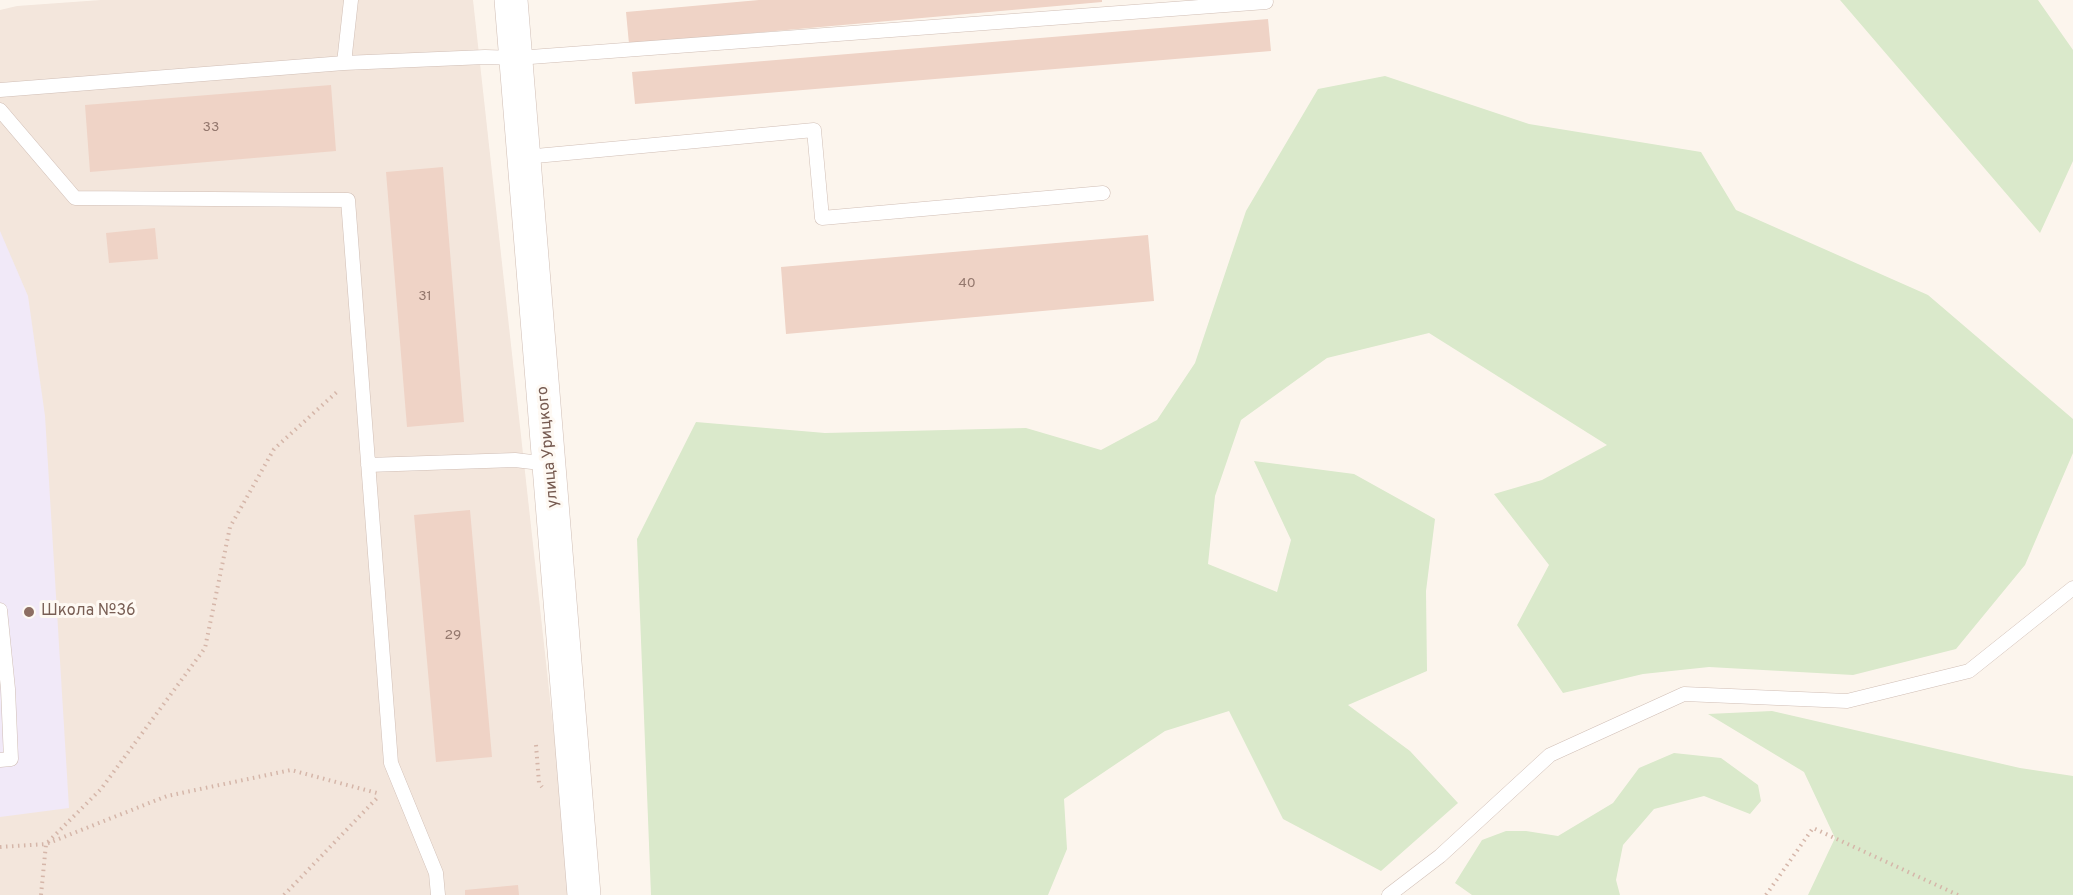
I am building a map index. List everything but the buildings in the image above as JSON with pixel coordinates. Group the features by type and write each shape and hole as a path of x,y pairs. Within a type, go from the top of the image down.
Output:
{"street":[{"name":"улица Урицкого","path":"511,0 584,895"}],"lane":[{"path":"344,63 351,0"},
{"path":"0,90 344,63 485,57 517,58 1266,2"},
{"path":"0,110 75,198 348,200 391,763 436,873 438,895"},
{"path":"525,157 814,130 822,218 1103,193"},
{"path":"368,465 515,460 550,465"},
{"path":"1389,895 1440,856 1550,755 1684,694 1847,701 1968,671 2073,588"},
{"path":"0,610 8,689 11,759 0,760"}],"path":[{"path":"41,895 46,844 101,789 205,648 230,527 274,448 361,371"},
{"path":"0,847 46,844 166,796 291,770 382,794 284,895"},
{"path":"1766,895 1813,828 1958,895"}],"shaded area":[{"path":"101,0 473,0 556,753 568,895 0,895 0,10 17,6"},
{"name":"Школа №36","path":"0,231 28,296 45,416 69,808 0,817"}],"green space":[{"path":"1840,0 2038,0 2073,50 2073,161 2040,233"},
{"path":"1385,76 1529,124 1701,152 1736,210 1928,295 2073,419 2073,453 2025,565 1956,649 1853,675 1709,667 1643,674 1563,693 1517,625 1549,565 1494,494 1542,480 1607,445 1429,333 1327,358 1241,420 1215,496 1208,564 1277,592 1291,540 1254,461 1354,474 1435,519 1426,591 1427,671 1348,705 1410,751 1458,803 1381,871 1283,819 1229,711 1165,731 1064,799 1067,849 1048,895 651,895 637,539 696,422 825,433 1026,428 1101,450 1157,420 1195,363 1246,211 1318,89"},
{"path":"1772,711 2020,768 2073,776 2073,895 1808,895 1835,838 1804,772 1708,714"},
{"path":"1674,753 1721,758 1758,785 1761,801 1750,814 1704,796 1654,809 1623,845 1616,880 1620,895 1472,895 1455,883 1482,840 1506,831 1526,831 1558,836 1613,803 1639,768"}],"place":[{"name":"Школа №36","path":"29,612"}]}
